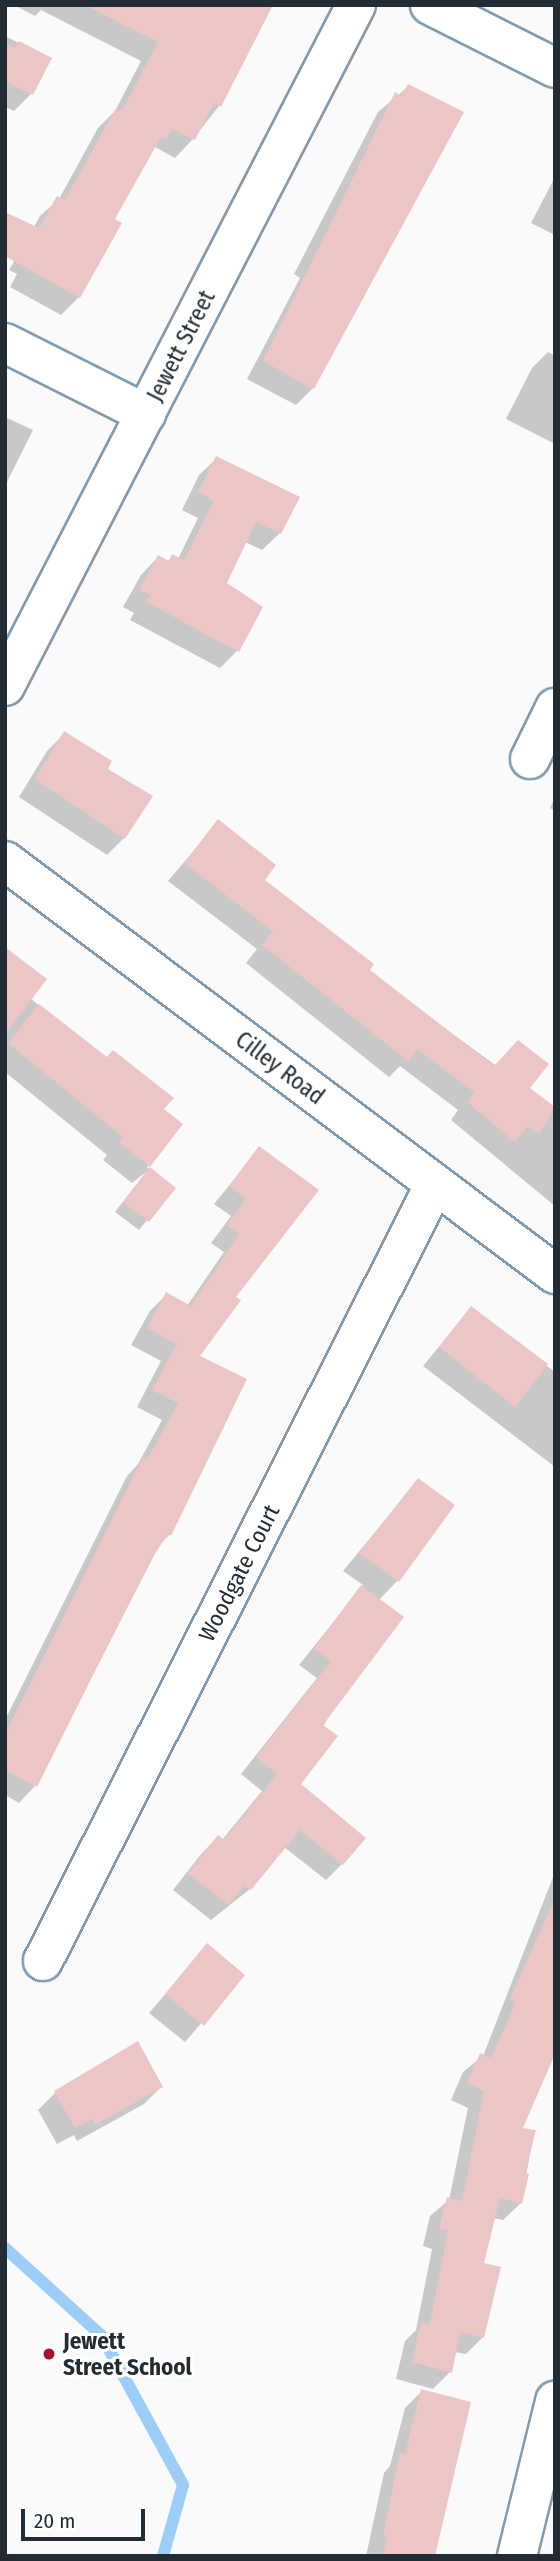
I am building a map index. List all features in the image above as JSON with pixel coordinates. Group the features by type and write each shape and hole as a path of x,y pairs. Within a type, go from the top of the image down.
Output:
{"street":[{"name":"Jewett Street","path":"5,686 356,5"},
{"path":"430,5 555,68"},
{"path":"5,343 146,414"},
{"path":"530,759 555,708"},
{"name":"Cilley Road","path":"5,861 555,1274"},
{"name":"Woodgate Court","path":"43,1961 435,1184"},
{"path":"517,2556 555,2401"}],"building":[{"path":"85,5 273,5 221,107 214,103 195,140 172,129 166,139 161,137 115,219 122,223 80,298 5,256 5,212 39,228 57,196 65,200 116,108 122,111 158,42"},
{"path":"19,41 52,58 33,95 5,81 5,43 15,48"},
{"path":"408,84 464,112 314,389 263,361 395,92 401,96"},
{"path":"216,456 300,497 281,534 256,522 227,583 263,607 239,652 146,602 150,595 139,590 158,555 169,561 172,554 184,560 214,501 198,492"},
{"path":"64,731 112,761 108,769 153,796 125,839 35,779"},
{"path":"218,819 276,865 265,880 374,964 370,970 494,1066 518,1040 549,1064 530,1088 555,1107 539,1134 528,1126 515,1142 467,1102 474,1092 417,1049 408,1061 262,945 273,931 184,863"},
{"path":"5,947 47,979 5,1034"},
{"path":"39,1004 107,1057 113,1050 174,1098 164,1109 183,1124 150,1167 119,1142 123,1137 8,1043"},
{"path":"259,1146 319,1190 236,1297 241,1300 200,1356 247,1379 171,1536 168,1534 152,1558 37,1787 5,1770 5,1735 143,1457 147,1460 178,1403 152,1390 177,1344 147,1328 166,1292 191,1306 239,1234 227,1225 246,1199 229,1186"},
{"path":"150,1167 176,1188 149,1222 123,1202"},
{"path":"471,1306 548,1364 515,1407 439,1347"},
{"path":"418,1478 455,1505 399,1582 359,1553"},
{"path":"361,1585 404,1617 323,1725 338,1736 301,1784 366,1838 343,1865 300,1830 251,1890 244,1886 228,1905 188,1873 218,1835 224,1840 277,1774 256,1757 331,1661 314,1648"},
{"path":"555,1898 555,2054 523,2128 536,2130 525,2173 529,2174 522,2204 500,2198 484,2263 501,2267 484,2338 460,2332 452,2373 412,2362 421,2322 430,2324 448,2231 439,2229 447,2197 462,2201 484,2091 467,2083 480,2053 491,2058 516,2002 510,1999"},
{"path":"207,1943 245,1975 204,2026 165,1994"},
{"path":"138,2041 163,2087 95,2125 92,2119 75,2128 54,2091"},
{"path":"421,2389 471,2402 435,2556 383,2556 387,2537 383,2536 400,2453 405,2454"}],"waterway":[{"path":"5,2248 101,2335 183,2485 163,2556"}],"place":[{"name":"Jewett Street School","path":"49,2354"}]}
